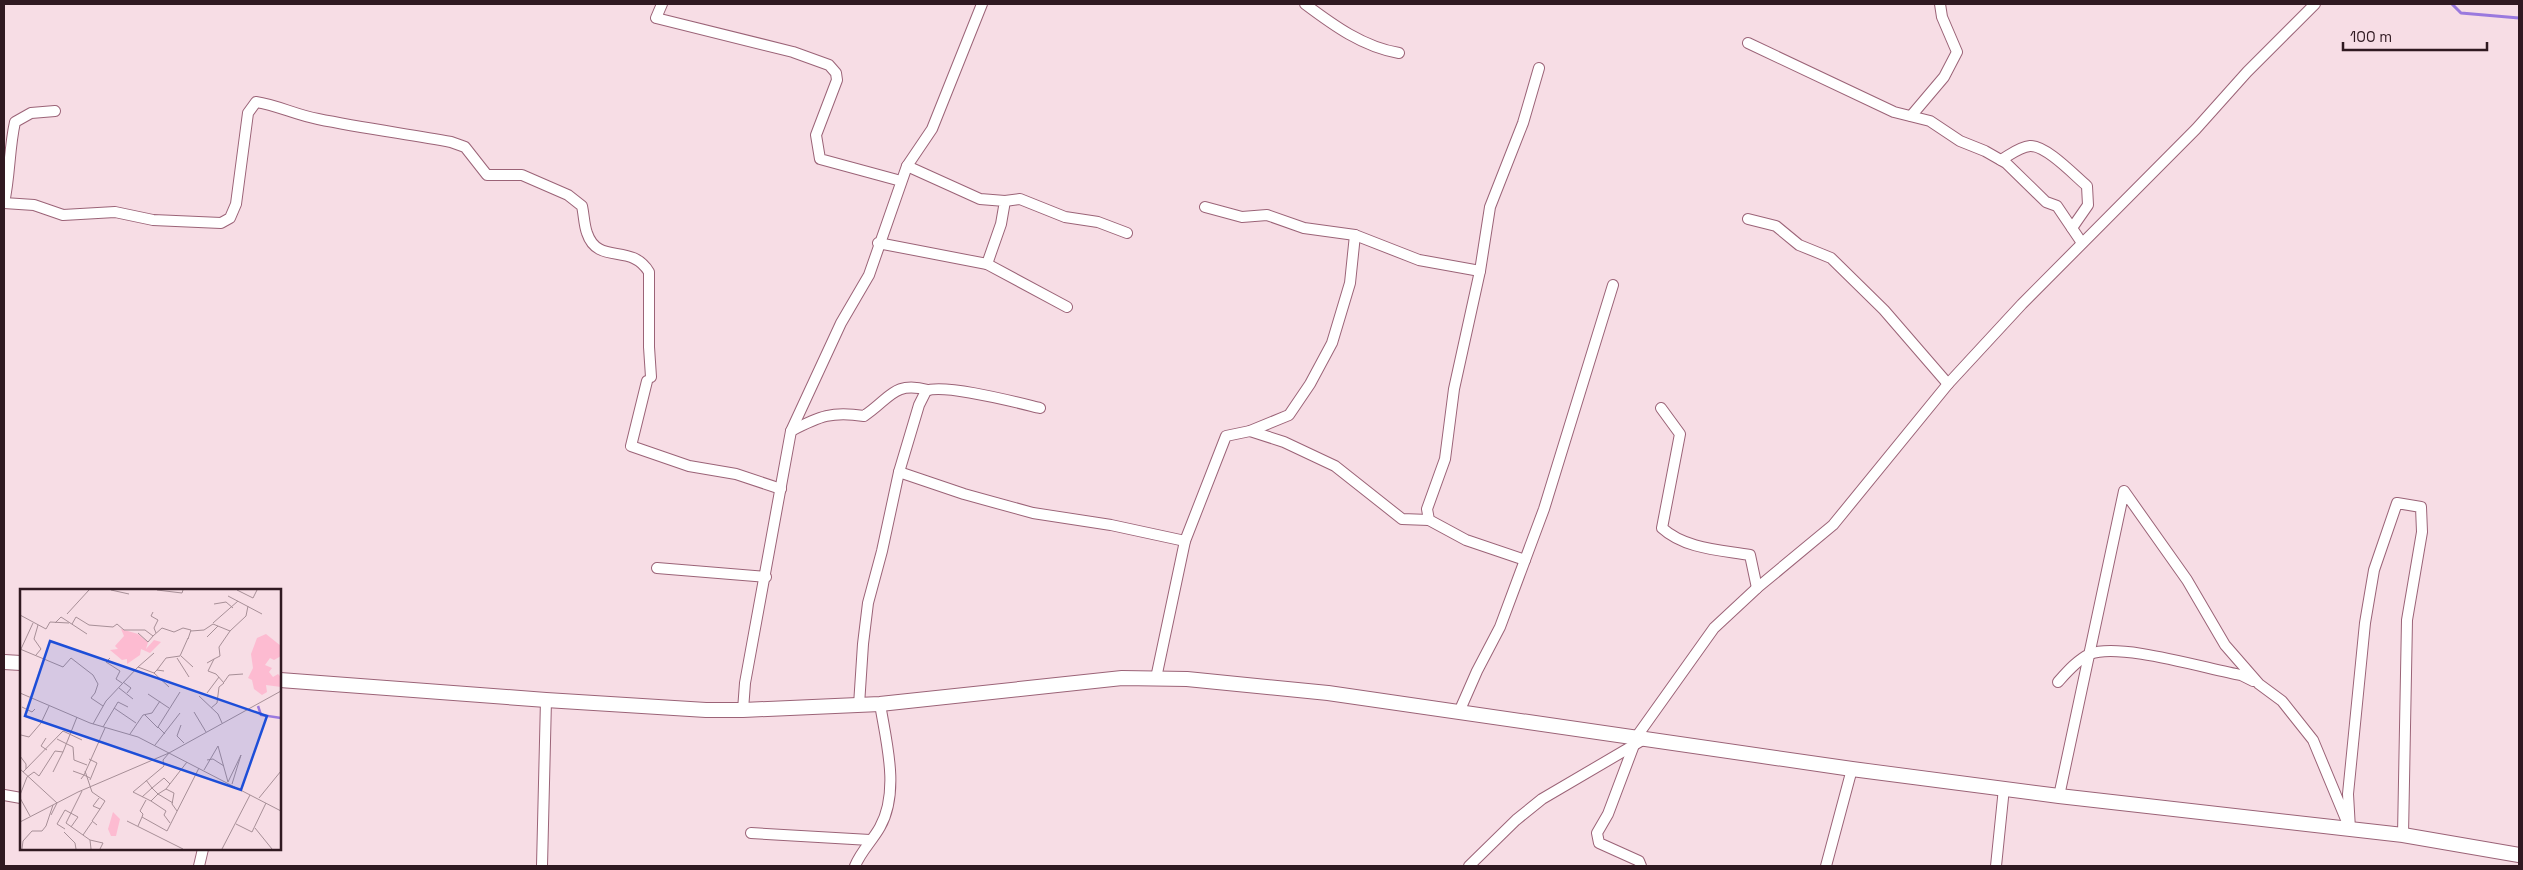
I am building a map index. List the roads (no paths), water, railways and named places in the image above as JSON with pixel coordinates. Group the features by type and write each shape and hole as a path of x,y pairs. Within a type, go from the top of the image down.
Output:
{"main road":[{"path":"4,662 20,663"},
{"path":"281,680 706,710 880,704 1122,678 1156,678 1250,684 1459,712 1639,740 2059,796 2403,835 2519,855"}],"street":[{"path":"662,4 656,18 793,52 829,65 836,73 837,80 816,134 820,159 901,181"},
{"path":"743,710 745,683 766,577 791,431 841,323 868,274 907,166 932,129 982,4"},
{"path":"1305,4 1342,32 1388,51 1398,53"},
{"path":"1911,116 1944,77 1957,52 1942,17 1940,4"},
{"path":"1641,866 1639,861 1600,843 1597,833 1608,814 1639,740 1714,628 1757,588 1833,525 1948,384 2082,243 2196,129 2247,72 2315,4"},
{"path":"1748,43 1894,112 1930,121 1960,141 2001,160 2046,202 2057,206 2082,243"},
{"path":"1429,520 1427,509 1445,459 1454,389 1480,271 1490,207 1524,123 1538,68"},
{"path":"56,110 31,113 15,122 10,144 8,186 4,203 34,205 63,215 115,212 153,220 221,223 230,218 236,204 248,113 256,102 317,119 451,142 465,147 487,175 522,175 568,195 582,206 587,234 595,247 604,252 636,257 643,262 649,272 650,379 631,446 689,466 736,474 781,489"},
{"path":"2001,160 2017,150 2031,146 2047,152 2087,186 2088,206 2072,228"},
{"path":"907,166 980,199 1005,201 1020,199 1065,217 1098,222 1127,233"},
{"path":"987,264 1001,224 1005,201"},
{"path":"1205,207 1242,217 1267,215 1304,228 1355,235 1419,260 1480,271"},
{"path":"1748,219 1776,226 1799,245 1831,258 1884,310 1948,384"},
{"path":"1156,678 1185,541 1226,436 1250,431 1289,414 1310,384 1332,344 1350,283 1355,235"},
{"path":"878,244 987,264 1066,307"},
{"path":"1459,712 1500,627 1544,509 1613,284"},
{"path":"791,431 820,416 850,414 864,416 900,388 912,386 928,390 969,393 1040,408"},
{"path":"859,705 868,603 882,551 899,472 919,406 928,390"},
{"path":"1661,408 1680,434 1662,528 1671,536 1710,549 1750,555 1757,588"},
{"path":"1250,431 1284,442 1335,466 1402,519 1429,520 1466,540 1525,560"},
{"path":"899,472 964,494 1033,513 1112,525 1185,541"},
{"path":"2059,796 2124,491 2187,580 2225,645 2259,684"},
{"path":"2350,829 2348,785 2365,623 2374,570 2397,503 2421,508 2422,532 2407,620 2403,835"},
{"path":"658,568 766,577"},
{"path":"2058,682 2090,654 2113,650 2143,654 2241,675 2259,684 2282,701 2313,740 2350,829"},
{"path":"542,866 546,700"},
{"path":"855,866 870,840 881,826 890,794 889,760 880,704"},
{"path":"1469,866 1516,820 1542,799 1639,740"},
{"path":"1826,866 1852,768"},
{"path":"1996,866 2004,788"},
{"path":"4,796 20,798"},
{"path":"751,833 870,840"},
{"path":"200,866 203,850"}],"waterway":[{"path":"2452,4 2461,13 2519,18"}]}
